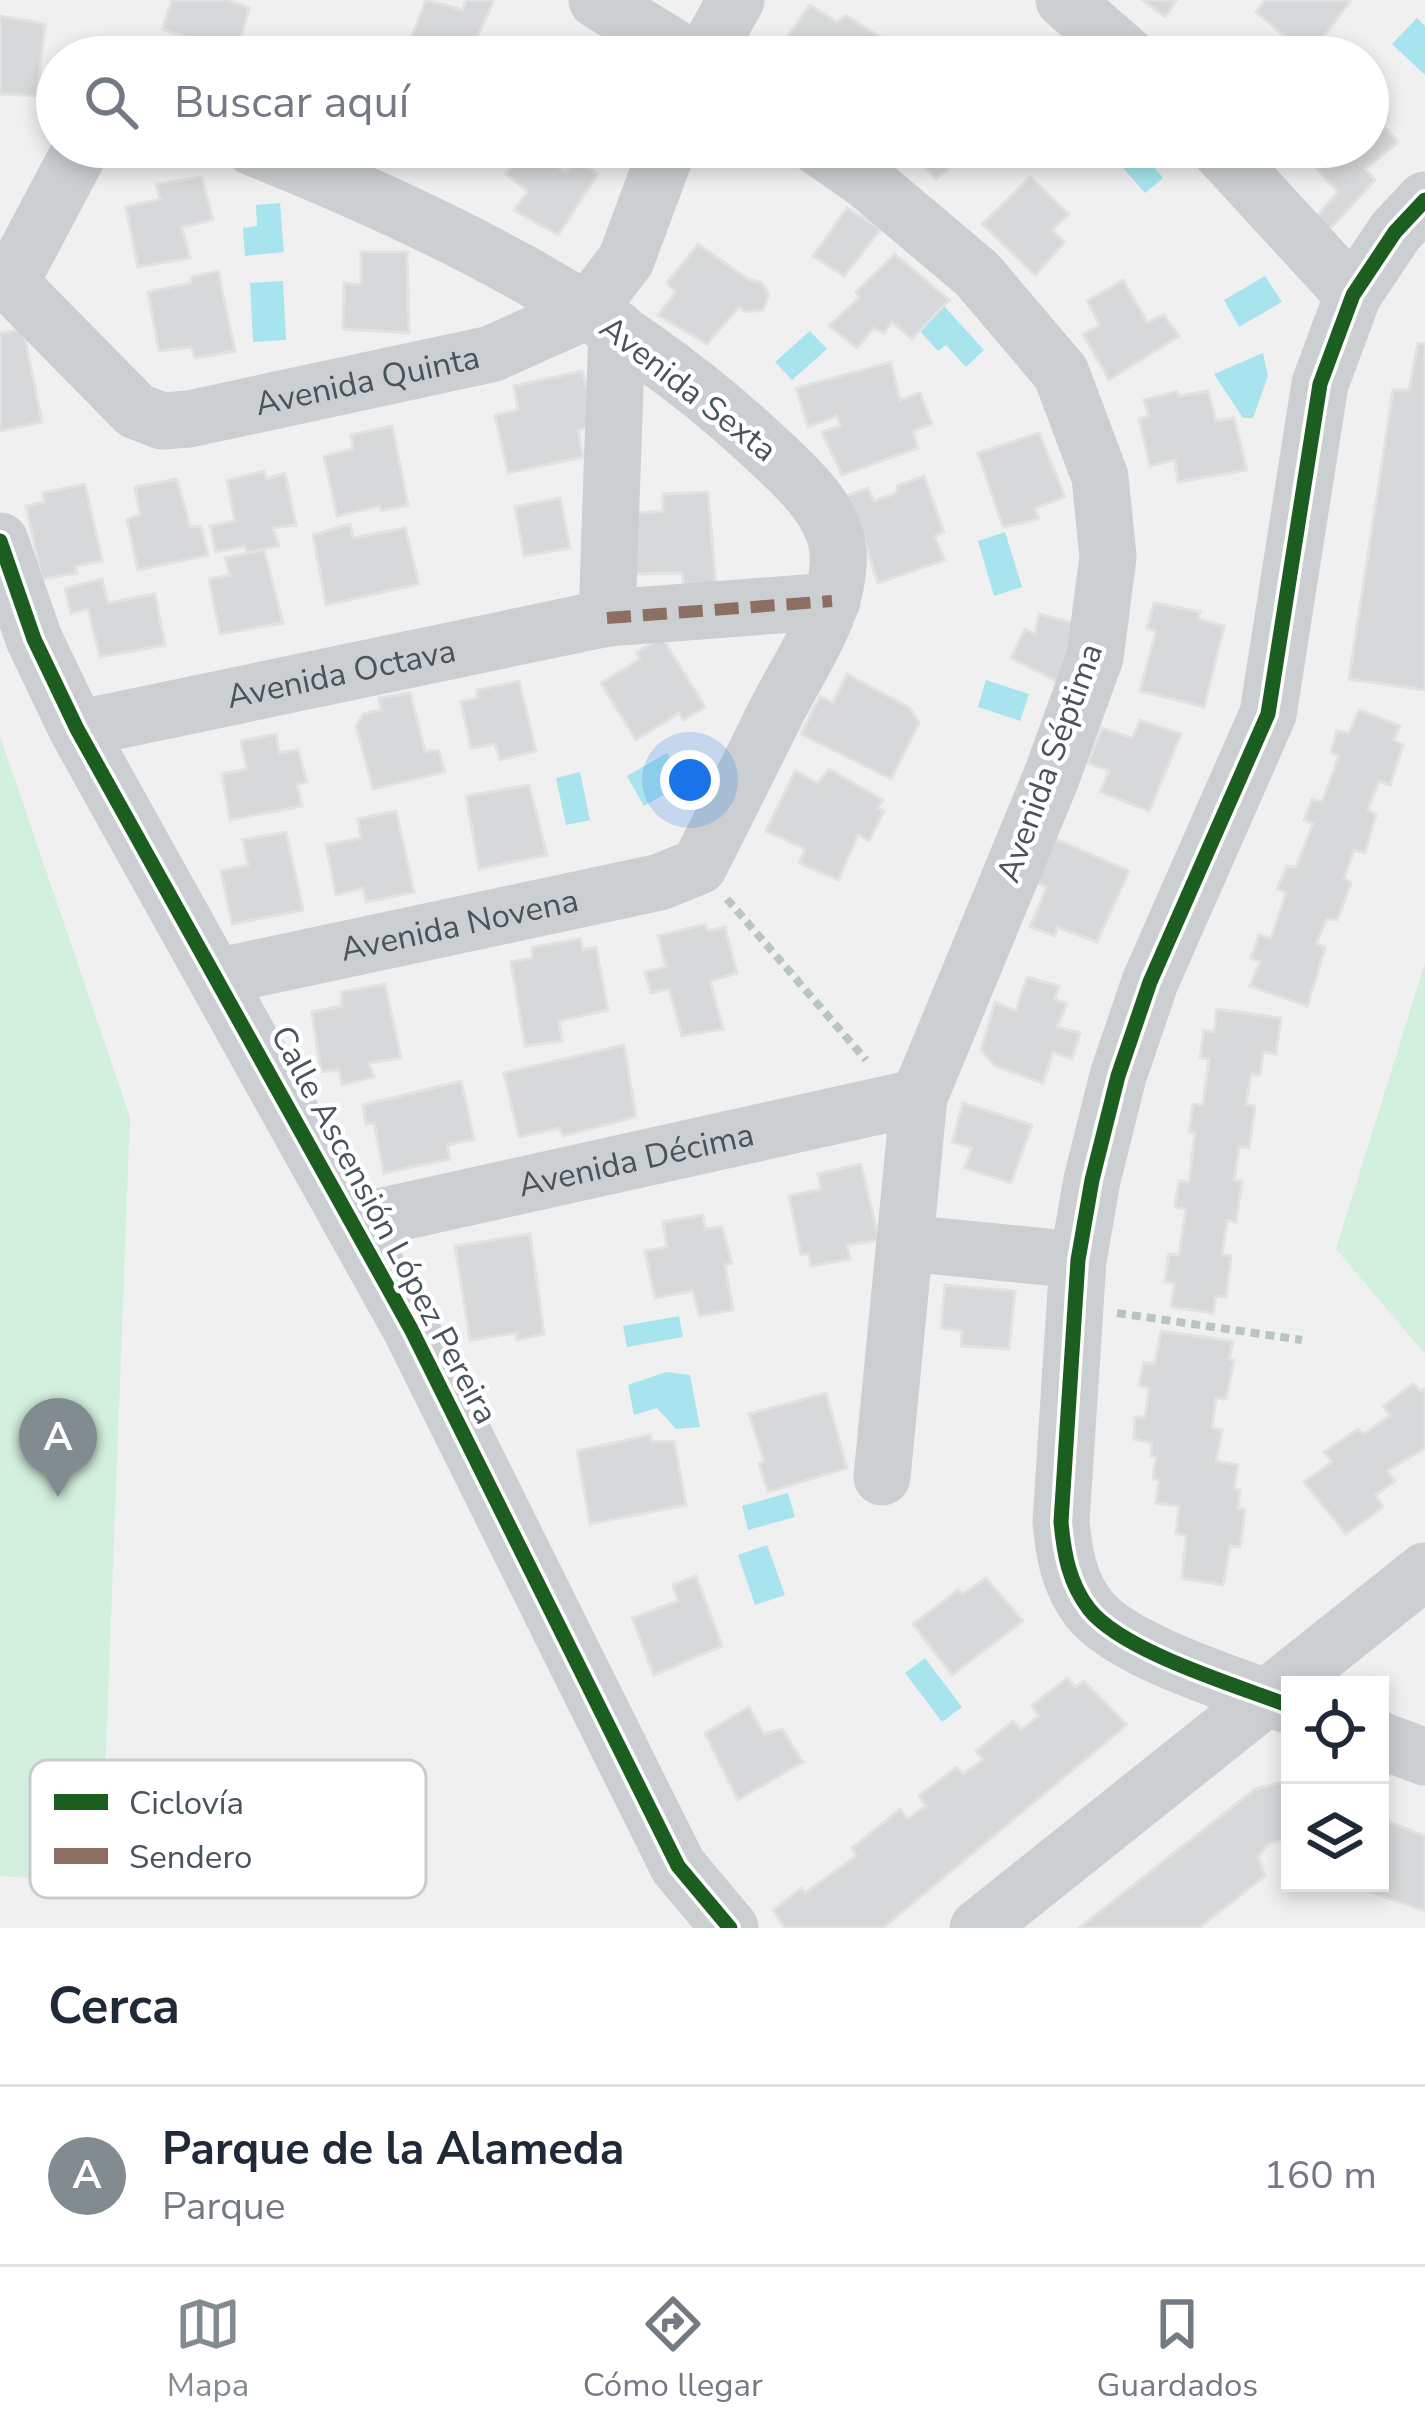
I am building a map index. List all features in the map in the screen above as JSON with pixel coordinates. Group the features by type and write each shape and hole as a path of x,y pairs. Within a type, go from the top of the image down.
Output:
{"street":[{"path":"597,0 655,36"},
{"path":"716,36 736,0"},
{"path":"1064,0 1105,36"},
{"path":"5,284 70,168"},
{"name":"Avenida Sexta","path":"304,168 387,201 503,261 602,320 722,408 822,508 838,550 832,601 699,866"},
{"name":"Avenida Quinta","path":"5,284 136,411 163,421 189,419 490,354 602,320 660,168"},
{"name":"Avenida Séptima","path":"848,168 976,274 1061,373 1100,477 1108,557 1095,657 1052,778 910,1099 906,1243 882,1477"},
{"path":"1236,168 1353,295"},
{"path":"1278,1702 1152,1654 1091,1612 1066,1565 1061,1522 1076,1284 1092,1180 1118,1076 1150,982 1268,714 1320,384 1353,295 1395,232 1425,200"},
{"path":"602,320 607,618"},
{"name":"Calle Ascensión López Pereira","path":"0,541 34,639 77,729 411,1329 679,1866 730,1928"},
{"name":"Avenida Octava","path":"77,729 607,618 832,601"},
{"name":"Avenida Novena","path":"216,976 660,882 699,866"},
{"name":"Avenida Décima","path":"352,1223 910,1099"},
{"path":"906,1243 1076,1284"},
{"path":"978,1928 1278,1702 1425,1571"},
{"path":"1389,1743 1425,1757"}],"path":[{"path":"699,866 910,1099"},
{"path":"1076,1284 1302,1340"}],"green space":[{"path":"0,736 130,1117 106,1760 30,1760 30,1878 0,1876"},
{"path":"1425,963 1425,1354 1336,1249"}],"water":[{"path":"1417,18 1425,26 1425,75 1392,44"},
{"path":"1123,168 1155,168 1163,178 1145,193"},
{"path":"280,203 284,252 245,256 243,228 257,226 256,205"},
{"path":"1265,276 1282,302 1239,327 1224,300"},
{"path":"283,281 286,340 253,342 250,283"},
{"path":"943,305 984,350 966,367 946,345 938,351 917,328"},
{"path":"810,331 827,349 792,380 775,362"},
{"path":"1263,353 1268,376 1253,418 1243,418 1214,374"},
{"path":"1005,532 1022,587 994,596 978,541"},
{"path":"986,680 1029,694 1020,721 978,707"},
{"path":"667,753 684,783 644,806 627,776"},
{"path":"580,772 590,820 566,825 556,778"},
{"path":"679,1316 683,1337 627,1347 623,1326"},
{"path":"666,1372 690,1375 700,1427 676,1429 657,1408 634,1415 628,1385"},
{"path":"788,1493 795,1517 748,1530 742,1506"},
{"path":"767,1545 785,1595 755,1605 738,1555"},
{"path":"925,1658 962,1707 942,1722 905,1673"}],"building":[{"path":"172,0 227,0 249,8 241,36 182,36 162,29"},
{"path":"426,0 463,10 466,0 494,0 478,36 412,36"},
{"path":"1142,0 1177,0 1165,17"},
{"path":"1265,0 1351,0 1324,36 1284,36 1256,12"},
{"path":"810,5 837,22 846,15 878,36 788,36"},
{"path":"0,16 45,24 44,36 36,36 36,96 0,94"},
{"path":"510,168 566,172 589,168 598,174 558,235 514,210 528,192 506,174"},
{"path":"925,168 949,168 936,179"},
{"path":"1316,168 1366,168 1375,180 1327,232 1315,218 1338,192"},
{"path":"202,177 213,220 182,227 190,258 138,267 126,207 160,199 156,184"},
{"path":"1030,177 1069,214 1052,230 1065,242 1035,275 982,224"},
{"path":"847,208 881,229 844,276 813,256"},
{"path":"698,244 748,279 761,282 769,294 763,310 745,312 739,307 707,344 658,315 676,292 667,283"},
{"path":"361,252 407,252 409,333 343,329 344,283 361,285"},
{"path":"895,254 949,300 912,339 892,322 884,333 874,328 857,348 829,326"},
{"path":"218,271 235,351 195,358 191,347 159,351 148,292 191,283 191,277"},
{"path":"1123,280 1147,322 1164,315 1179,336 1109,380 1083,334 1100,325 1087,301"},
{"path":"23,329 42,422 0,431 0,333"},
{"path":"1418,343 1425,344 1425,690 1349,679 1393,390 1409,390"},
{"path":"891,362 900,400 920,393 932,424 913,431 918,448 842,475 822,432 840,426 837,416 808,427 796,388"},
{"path":"582,371 597,425 578,430 583,457 508,473 495,415 518,410 514,386"},
{"path":"1177,391 1179,396 1208,391 1216,421 1234,418 1247,470 1178,482 1175,460 1150,466 1139,419 1149,416 1144,400"},
{"path":"392,426 408,505 337,516 324,456 353,449 351,435"},
{"path":"1039,433 1065,497 1035,508 1039,519 1003,527 978,453"},
{"path":"264,471 266,479 285,473 296,525 273,528 279,546 246,553 245,546 216,552 210,526 235,521 227,480"},
{"path":"924,476 944,532 934,537 945,560 878,583 864,539 837,499 868,488 874,501"},
{"path":"177,479 190,527 201,526 208,555 138,570 127,519 140,515 135,487"},
{"path":"85,484 102,561 75,566 77,573 42,579 26,506 44,502 43,493"},
{"path":"708,492 716,588 684,588 682,573 636,574 633,513 663,511 663,494"},
{"path":"560,498 570,548 524,556 515,507"},
{"path":"350,524 353,538 405,528 419,584 326,605 313,535"},
{"path":"264,550 283,623 220,634 209,579 230,575 225,558"},
{"path":"102,579 108,603 155,594 165,645 100,657 88,609 71,613 65,588"},
{"path":"1154,603 1200,612 1198,619 1224,626 1204,707 1140,691 1156,631 1147,628"},
{"path":"1039,614 1081,625 1064,685 1011,658 1025,629 1035,634"},
{"path":"662,637 705,707 683,720 679,713 636,740 601,683 640,659 636,653"},
{"path":"847,674 910,708 919,723 891,779 801,734 820,696 833,703"},
{"path":"519,681 536,751 500,760 495,744 471,748 461,702 477,698 477,690"},
{"path":"410,693 425,751 439,751 445,772 373,789 356,726 363,714 381,710 379,698"},
{"path":"1359,710 1400,726 1394,740 1403,745 1390,785 1379,781 1368,809 1376,815 1365,853 1354,850 1344,878 1351,883 1337,920 1327,919 1316,943 1325,948 1307,1006 1250,986 1260,962 1251,958 1259,935 1271,938 1286,893 1277,889 1287,866 1296,867 1313,824 1304,820 1312,799 1322,802 1339,756 1331,752 1337,731 1349,733"},
{"path":"1140,720 1181,734 1149,811 1100,792 1109,771 1088,763 1102,728 1132,738"},
{"path":"276,734 279,753 298,750 307,782 297,784 302,806 230,820 222,774 247,769 241,741"},
{"path":"829,769 883,800 877,808 884,811 869,841 858,835 838,880 799,863 805,849 766,831 795,771 818,783"},
{"path":"529,785 547,855 479,869 466,796"},
{"path":"396,811 414,892 366,902 363,888 336,895 326,845 361,838 358,819"},
{"path":"286,832 303,910 232,924 221,871 248,865 243,840"},
{"path":"1049,836 1129,871 1097,942 1057,927 1055,936 1030,927 1047,887 1032,882"},
{"path":"705,924 708,931 725,927 737,973 710,981 723,1029 682,1036 669,989 651,993 645,972 666,967 658,936"},
{"path":"580,939 583,950 596,947 608,1010 559,1021 562,1041 525,1046 511,962 532,958 532,947"},
{"path":"1027,977 1059,986 1055,999 1067,1004 1057,1027 1080,1033 1072,1059 1053,1052 1043,1083 995,1066 981,1050 995,1002 1016,1011"},
{"path":"385,984 401,1058 369,1063 374,1077 342,1085 339,1070 321,1072 312,1012 342,1006 341,992"},
{"path":"1217,1009 1281,1018 1276,1054 1263,1052 1260,1075 1251,1074 1246,1105 1255,1106 1249,1148 1239,1147 1234,1180 1242,1181 1236,1222 1227,1221 1222,1255 1231,1256 1226,1297 1216,1296 1213,1313 1171,1307 1175,1283 1165,1282 1169,1254 1179,1255 1186,1209 1175,1207 1179,1181 1189,1182 1193,1104 1203,1105 1209,1059 1200,1058 1204,1030 1214,1032"},
{"path":"624,1045 636,1117 563,1136 559,1128 519,1137 504,1073"},
{"path":"461,1081 474,1139 447,1145 450,1159 384,1173 374,1123 366,1124 363,1105"},
{"path":"963,1103 1032,1125 1011,1183 964,1168 972,1148 952,1142"},
{"path":"861,1164 879,1240 847,1245 850,1259 811,1266 809,1254 801,1254 789,1196 821,1189 818,1174"},
{"path":"703,1215 705,1229 722,1227 732,1263 725,1265 733,1310 699,1316 693,1291 655,1298 645,1251 667,1247 663,1222"},
{"path":"530,1234 544,1334 517,1340 517,1333 470,1340 455,1246"},
{"path":"945,1285 1015,1291 1009,1349 961,1346 962,1331 941,1328"},
{"path":"1161,1331 1233,1341 1226,1399 1216,1398 1212,1428 1222,1430 1216,1461 1238,1465 1234,1489 1240,1490 1238,1508 1245,1509 1240,1547 1230,1546 1223,1585 1182,1578 1186,1536 1176,1533 1179,1506 1156,1503 1159,1480 1153,1479 1156,1457 1151,1456 1152,1443 1134,1439 1135,1417 1145,1417 1149,1388 1139,1385 1144,1363 1155,1363"},
{"path":"1413,1384 1421,1391 1425,1388 1425,1448 1387,1471 1395,1481 1376,1495 1383,1507 1346,1534 1304,1482 1332,1462 1324,1452 1358,1429 1363,1434 1390,1416 1383,1406"},
{"path":"826,1393 847,1468 768,1492 749,1414"},
{"path":"650,1435 652,1442 674,1441 686,1505 590,1524 577,1451"},
{"path":"696,1576 722,1646 654,1675 632,1618 678,1601 673,1585"},
{"path":"986,1578 1023,1621 952,1675 913,1624 958,1590 963,1594"},
{"path":"1067,1678 1075,1687 1084,1681 1127,1725 883,1928 785,1928 773,1910 856,1856 852,1848 900,1809 908,1819 926,1806 919,1796 956,1767 963,1774 983,1760 976,1751 1013,1721 1021,1730 1039,1716 1032,1705"},
{"path":"749,1707 764,1734 782,1729 803,1762 738,1800 705,1733"},
{"path":"1281,1782 1281,1841 1269,1843 1258,1857 1265,1876 1199,1928 1079,1928 1255,1789"},
{"path":"1389,1822 1425,1836 1425,1911 1370,1892 1389,1892"}],"marked path":[{"path":"607,618 832,601"}],"cycle path":[{"path":"1281,1703 1127,1639 1105,1625 1077,1589 1061,1522 1078,1260 1118,1076 1150,982 1268,714 1320,384 1353,295 1395,232 1425,200"},
{"path":"0,541 34,639 77,729 411,1329 678,1866 730,1928"}],"place":[{"name":"Parque de la Alameda","path":"58,1497"}]}
